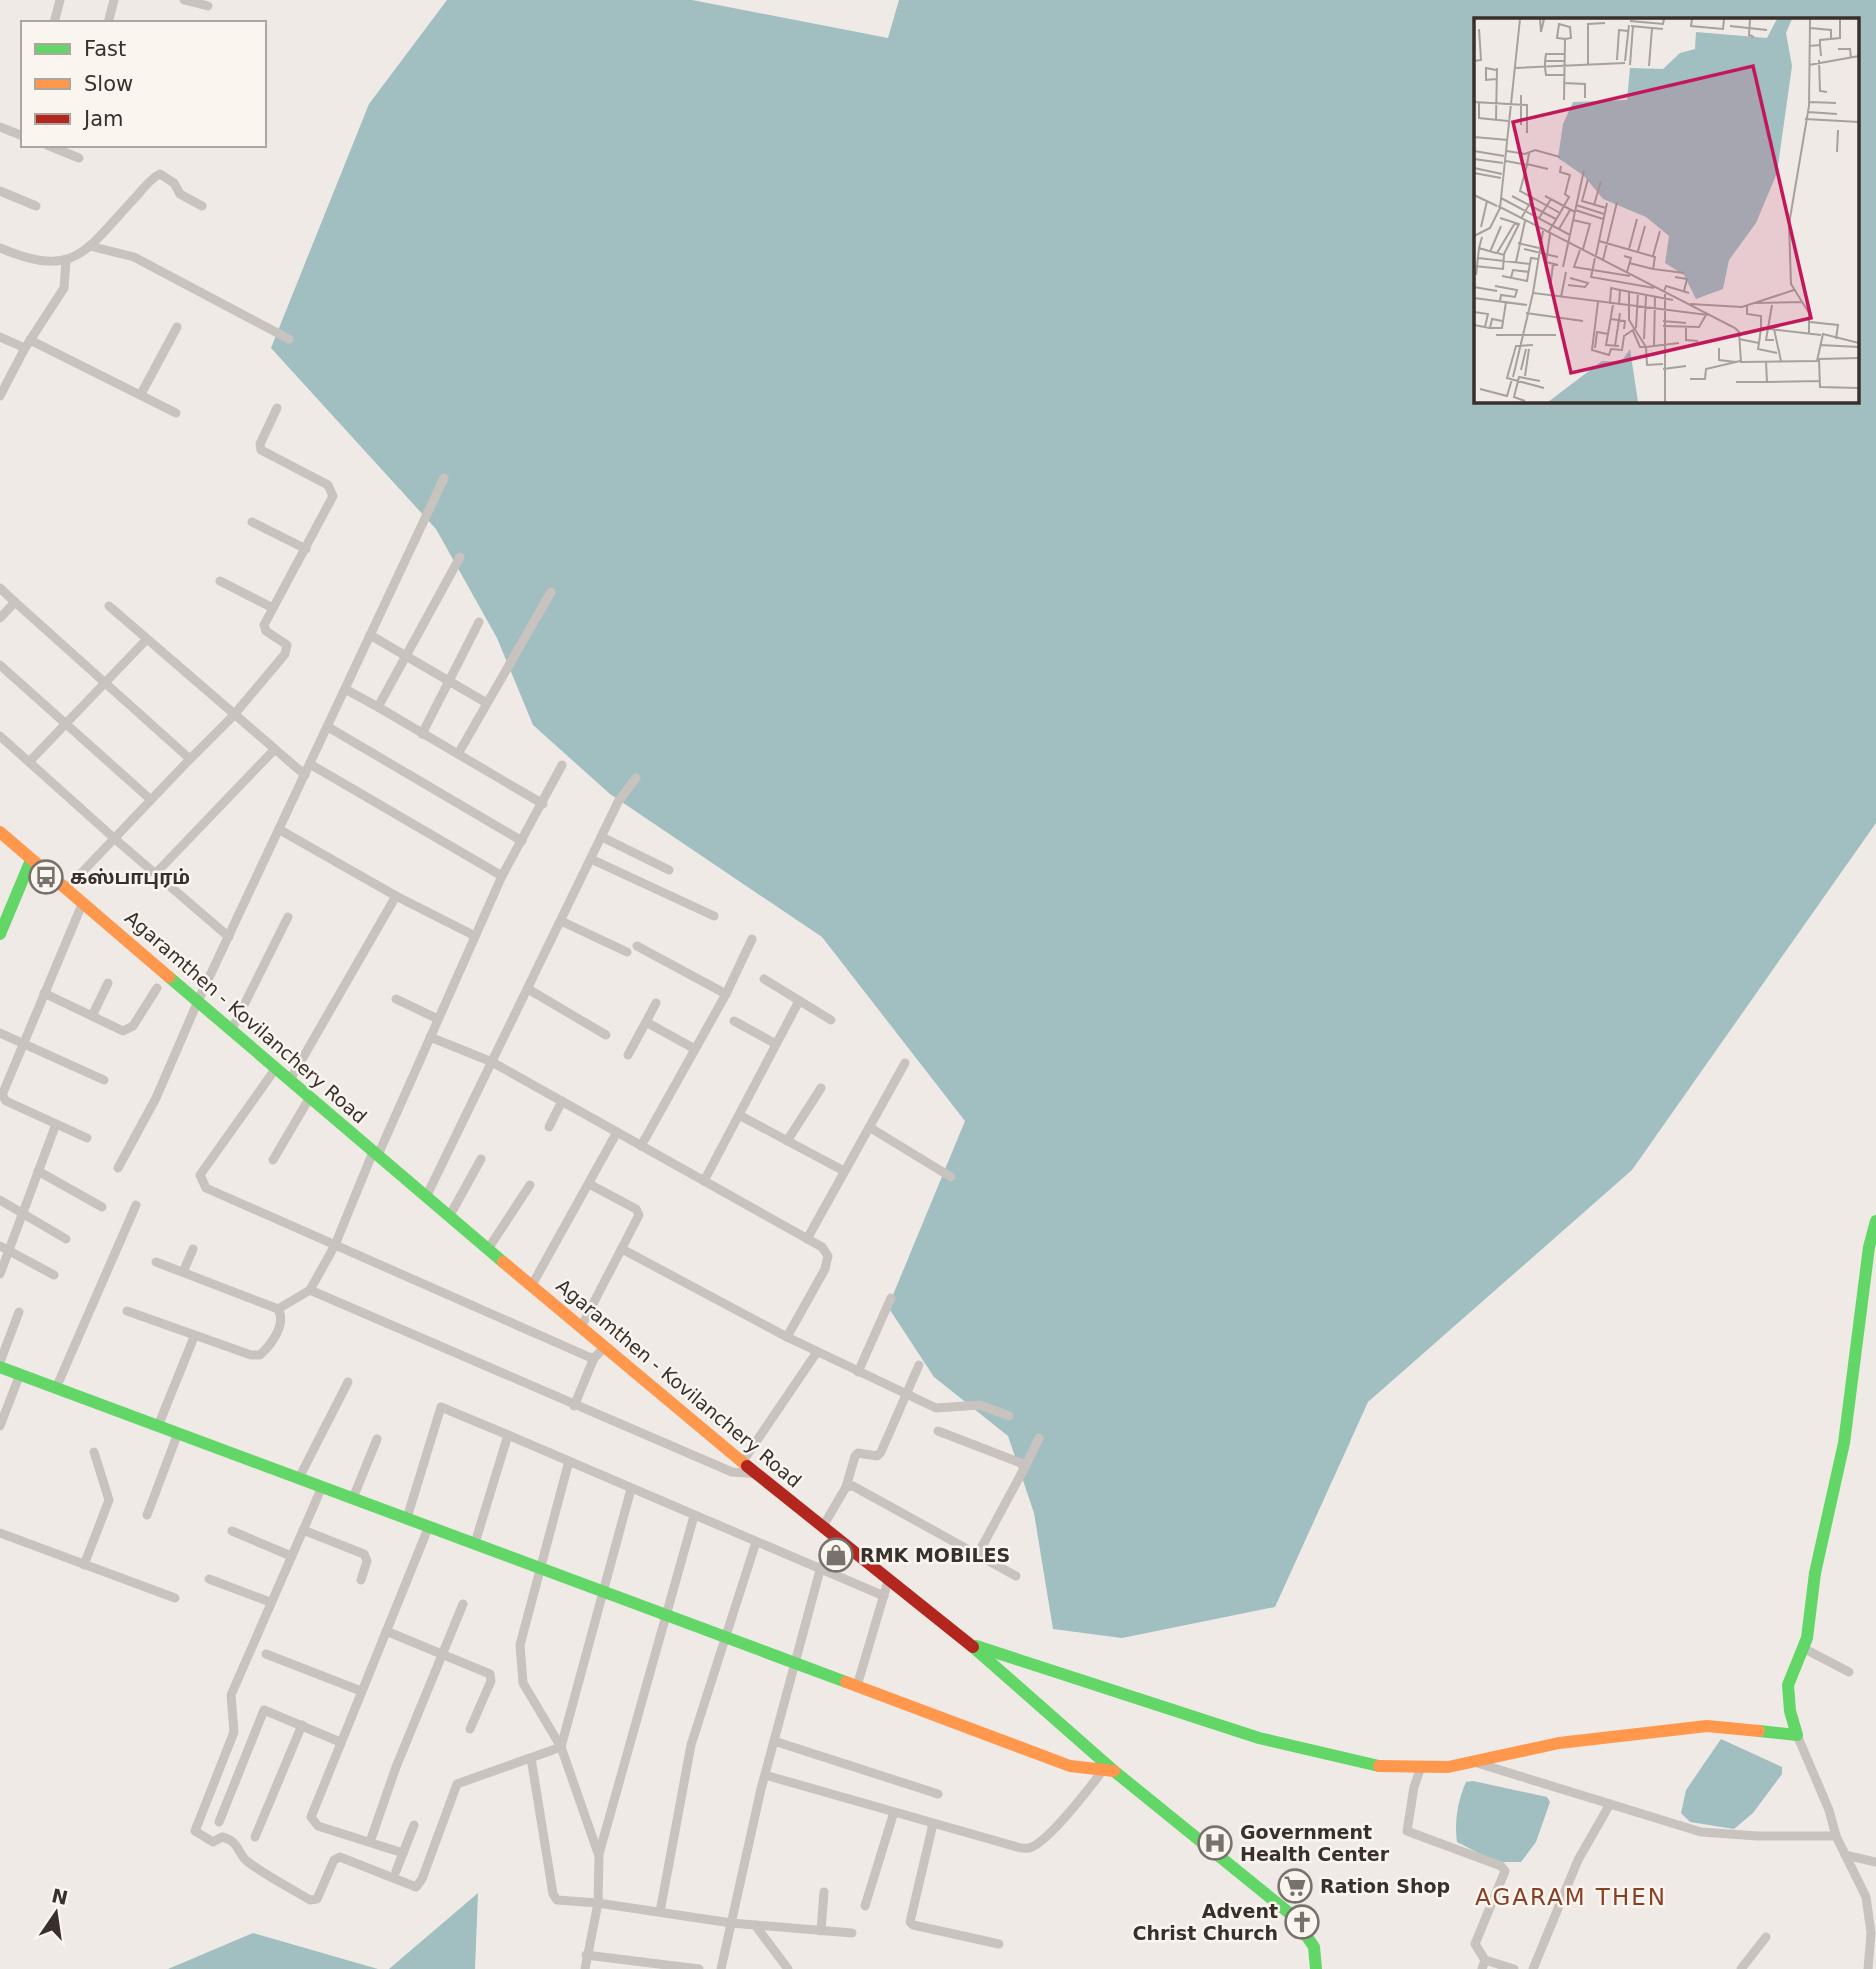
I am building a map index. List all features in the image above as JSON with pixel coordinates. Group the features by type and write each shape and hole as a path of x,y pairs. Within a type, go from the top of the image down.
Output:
{"street":[{"path":"55,21 60,0"},
{"path":"109,21 114,0"},
{"path":"184,0 208,6"},
{"path":"0,128 21,135"},
{"path":"52,147 79,158"},
{"path":"0,248 35,262 66,262 90,246 156,176 169,178 180,194 202,206"},
{"path":"0,191 36,206"},
{"path":"90,246 134,257 289,339"},
{"path":"0,396 28,344 64,288 66,262"},
{"path":"141,394 177,327"},
{"path":"0,337 28,344 141,394 176,413"},
{"path":"67,888 233,716 287,649 284,642 266,631 264,625 271,607 306,550 334,492 328,485 261,450 260,444 277,408"},
{"path":"118,1167 156,1098 198,1001 444,478"},
{"path":"252,522 306,550"},
{"path":"378,708 460,557"},
{"path":"220,580 271,607"},
{"path":"0,588 190,759"},
{"path":"458,754 485,702 551,592"},
{"path":"0,618 15,602"},
{"path":"109,606 233,716 305,775"},
{"path":"422,734 479,622"},
{"path":"370,635 485,702"},
{"path":"29,762 146,640"},
{"path":"0,665 150,799"},
{"path":"345,689 543,804"},
{"path":"327,727 522,841"},
{"path":"0,736 229,937"},
{"path":"156,873 274,750"},
{"path":"310,764 502,876"},
{"path":"278,1309 310,1290 335,1245 502,876 562,765"},
{"path":"426,1197 618,802 636,778"},
{"path":"280,830 396,896 475,936"},
{"name":"Agaramthen - Kovilanchery Road","path":"0,832 449,1217 834,1538 969,1644 1109,1770 1293,1916 1311,1937 1318,1954 1315,1969"},
{"path":"602,837 668,870"},
{"path":"591,859 714,916"},
{"path":"0,934 31,860"},
{"path":"290,1080 396,896"},
{"path":"83,902 2,1095 6,1101 87,1138"},
{"path":"232,1030 288,917"},
{"path":"561,921 627,952"},
{"path":"641,1146 726,994 752,939"},
{"path":"637,946 726,994"},
{"path":"764,979 831,1020"},
{"path":"92,1016 108,984"},
{"path":"44,992 123,1031 128,1031 157,988"},
{"path":"528,989 606,1035"},
{"path":"396,999 438,1019"},
{"path":"704,1181 799,1001"},
{"path":"628,1055 656,1003"},
{"path":"734,1021 776,1044"},
{"path":"646,1022 695,1049"},
{"path":"0,1033 104,1080"},
{"path":"430,1037 492,1062 822,1247 828,1256 825,1269 787,1337"},
{"path":"807,1239 905,1063"},
{"path":"276,1068 200,1175 201,1183 335,1245 594,1358"},
{"path":"787,1141 821,1088"},
{"path":"273,1160 310,1097"},
{"path":"549,1127 562,1101"},
{"path":"739,1115 844,1171"},
{"path":"0,1275 4,1249 56,1124"},
{"path":"869,1127 951,1177"},
{"path":"532,1285 590,1185 617,1132"},
{"path":"449,1217 481,1160"},
{"path":"38,1171 102,1206"},
{"path":"488,1249 530,1185"},
{"path":"581,1326 638,1220 639,1211 590,1185"},
{"path":"0,1200 66,1239"},
{"path":"56,1388 136,1205"},
{"path":"1868,1969 1871,1933 1866,1897 1836,1836 1829,1810 1797,1735 1790,1711 1788,1685 1809,1628 1815,1573 1848,1420 1869,1247 1876,1221"},
{"path":"4,1249 54,1275"},
{"path":"183,1272 193,1249"},
{"path":"622,1249 905,1396 936,1408 980,1405 1009,1416"},
{"path":"156,1262 278,1309"},
{"path":"310,1290 732,1472 760,1475"},
{"path":"858,1372 891,1298"},
{"path":"127,1311 194,1337 260,1355 282,1322 278,1309"},
{"path":"19,1312 0,1364 20,1374 1070,1766 1109,1770"},
{"path":"158,1426 194,1337"},
{"path":"574,1406 594,1358 605,1347"},
{"path":"743,1461 817,1352"},
{"path":"822,1528 846,1487 858,1453 877,1456 881,1452 919,1365"},
{"path":"0,1426 20,1374"},
{"path":"299,1478 348,1382"},
{"path":"407,1518 441,1407 884,1597"},
{"path":"938,1431 1026,1465"},
{"path":"147,1516 178,1433"},
{"path":"475,1543 508,1435"},
{"path":"978,1554 1039,1438"},
{"path":"354,1498 377,1439"},
{"path":"85,1564 109,1500 94,1452"},
{"path":"569,1461 520,1644 520,1673 561,1747 599,1856"},
{"path":"322,1487 231,1695 234,1732 195,1828 213,1842 222,1837 229,1839 239,1846 248,1862 313,1901 320,1894 334,1860 340,1857 416,1887 422,1879 457,1784 561,1747"},
{"path":"846,1487 857,1487 1016,1576"},
{"path":"561,1747 631,1489"},
{"path":"585,1969 598,1903 599,1856 694,1516"},
{"path":"403,1853 318,1826 311,1817 429,1526"},
{"path":"303,1530 364,1554 367,1561 361,1580"},
{"path":"232,1531 291,1556"},
{"path":"0,1532 175,1598"},
{"path":"721,1969 765,1775 820,1570 834,1538"},
{"path":"660,1912 691,1745 756,1542"},
{"path":"209,1579 270,1602"},
{"path":"857,1686 888,1581"},
{"path":"370,1842 396,1767 463,1604"},
{"path":"386,1631 490,1674 491,1681 470,1729"},
{"path":"969,1644 1259,1738 1381,1766 1421,1767 1472,1762 1559,1743 1707,1726 1797,1735"},
{"path":"1803,1648 1849,1672"},
{"path":"266,1654 361,1691"},
{"path":"219,1822 264,1710 340,1742"},
{"path":"255,1837 302,1725"},
{"path":"774,1741 938,1794"},
{"path":"531,1758 557,1900 598,1903 731,1923 852,1933"},
{"path":"1472,1762 1701,1832 1758,1836 1836,1836"},
{"path":"1421,1767 1414,1787 1407,1831 1501,1866 1505,1871 1475,1944 1483,1964 1514,1969"},
{"path":"765,1775 933,1824 1029,1848 1042,1840 1109,1770"},
{"path":"1533,1969 1578,1860 1610,1804"},
{"path":"865,1906 894,1812"},
{"path":"933,1824 910,1922 999,1944"},
{"path":"396,1871 414,1825"},
{"path":"1845,1855 1876,1862"},
{"path":"821,1931 824,1892"},
{"path":"755,1925 788,1969"},
{"path":"1741,1969 1766,1937"},
{"path":"586,1955 699,1969"}],"water":[{"path":"447,0 692,0 888,38 899,0 1876,0 1876,823 1632,1170 1368,1402 1275,1607 1122,1638 1053,1629 1034,1513 1008,1436 934,1377 888,1307 965,1121 822,937 610,794 533,725 497,638 436,529 271,348 369,104"},
{"path":"1721,1739 1782,1767 1782,1774 1753,1813 1734,1829 1690,1822 1681,1813 1686,1790"},
{"path":"1473,1781 1547,1797 1550,1802 1536,1842 1521,1862 1496,1862 1457,1842 1456,1819 1461,1796 1466,1782"},
{"path":"478,1893 475,1969 389,1969"},
{"path":"253,1933 378,1969 168,1969"}],"traffic: fast":[{"path":"0,934 31,860"},
{"path":"169,977 503,1262"},
{"path":"1759,1731 1797,1735 1790,1711 1788,1685 1807,1638 1815,1573 1844,1443 1869,1247 1876,1221"},
{"path":"0,1367 846,1682"},
{"path":"976,1646 1259,1738 1379,1766"},
{"path":"973,1647 1114,1771 1293,1916 1314,1947 1316,1969"}],"traffic: slow":[{"path":"0,832 169,977"},
{"path":"503,1262 747,1466"},
{"path":"846,1682 1070,1766 1114,1771"},
{"path":"1379,1766 1448,1767 1559,1743 1707,1726 1759,1731"}],"traffic: jam":[{"path":"747,1466 973,1647"}],"place":[{"name":"கஸ்பாபுரம்","path":"46,877"},
{"name":"RMK MOBILES","path":"836,1555"},
{"name":"Government Health Center","path":"1215,1843"},
{"name":"Ration Shop","path":"1295,1886"},
{"name":"Advent Christ Church","path":"1302,1922"}],"district":[{"name":"AGARAM THEN","path":"1571,1897"}]}
